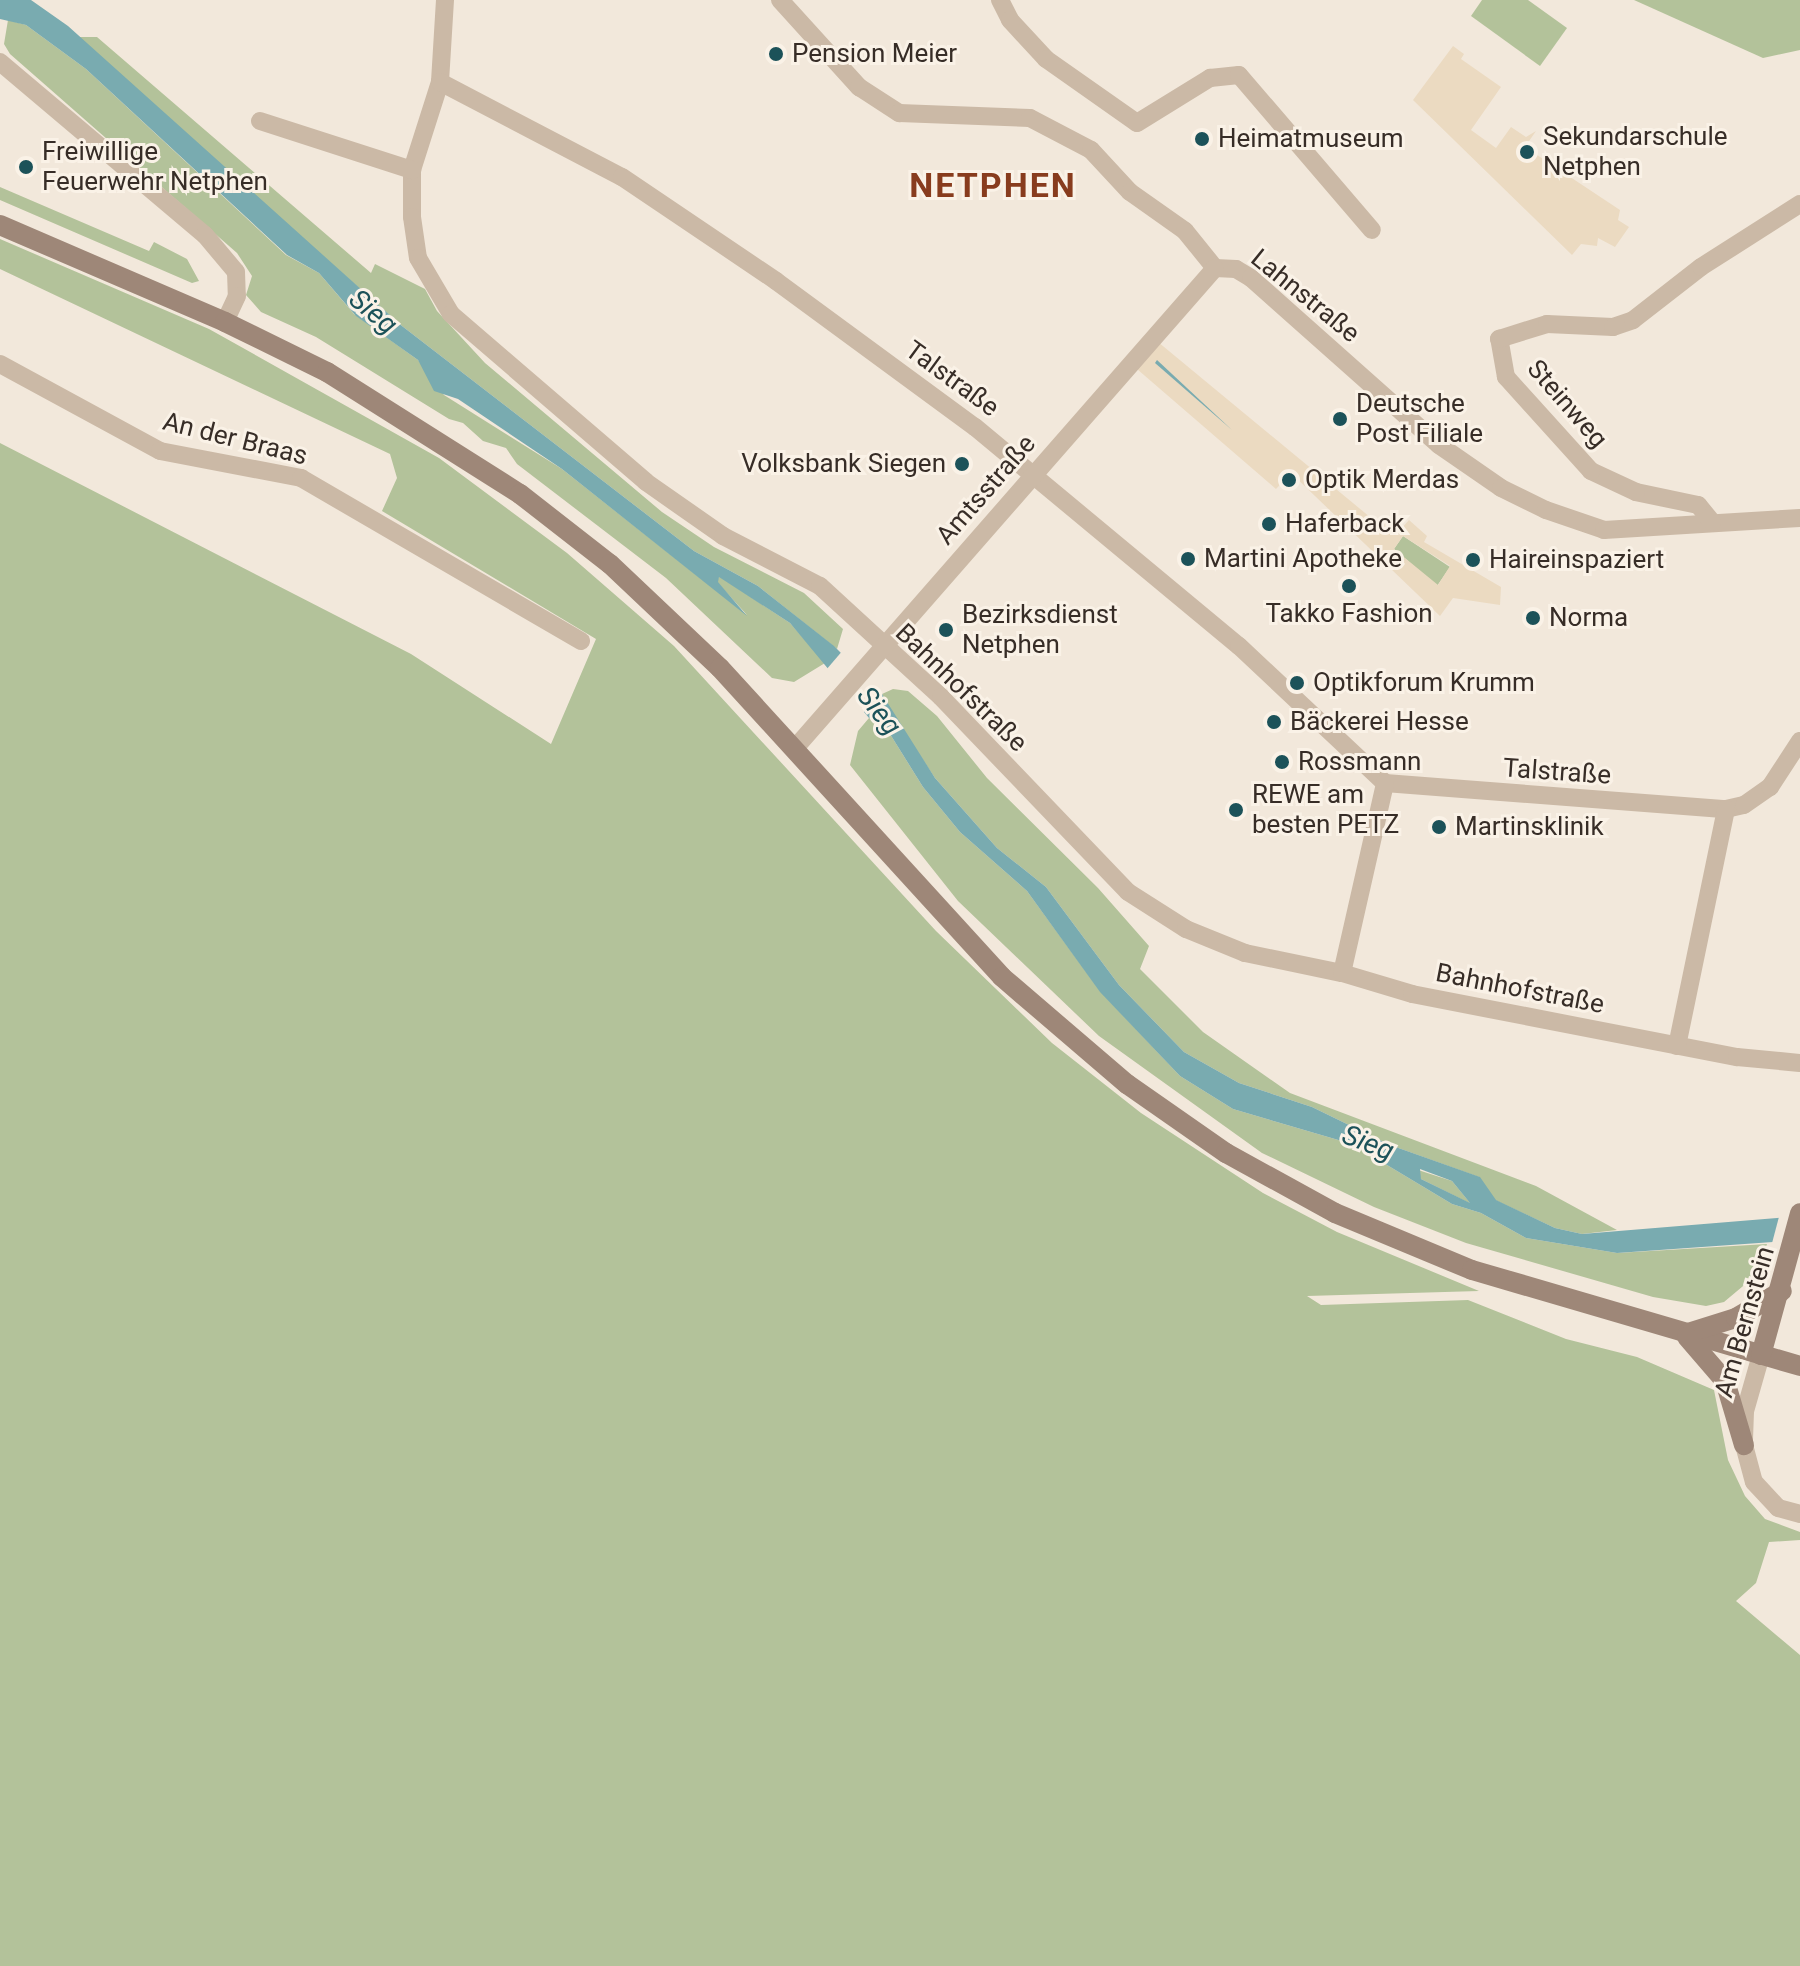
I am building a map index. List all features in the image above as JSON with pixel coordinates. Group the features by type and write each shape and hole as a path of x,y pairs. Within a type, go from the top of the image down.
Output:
{"main road":[{"path":"0,225 225,322 376,401 520,494 610,564 796,747 939,913 1002,977 1066,1036 1189,1130 1311,1201 1410,1247 1684,1334 1800,1366"},
{"name":"Am Bernstein","path":"1761,1355 1790,1264 1800,1213"},
{"path":"1684,1334 1736,1318 1782,1291"},
{"path":"1684,1334 1725,1381 1744,1445"}],"street":[{"name":"Bahnhofstraße","path":"445,0 440,82 412,170 418,258 451,314 646,482 723,536 820,586 876,655 941,697 1128,892 1186,929 1245,953 1342,973 1412,994 1677,1046 1800,1063"},
{"name":"Lahnstraße","path":"780,0 859,87 899,113 1030,118 1091,150 1130,192 1185,231 1215,268 1236,269 1251,278 1439,445 1501,488 1546,510 1604,530 1800,518"},
{"path":"1000,0 1010,20 1046,59 1137,123 1210,78 1239,75 1372,230"},
{"path":"0,62 205,235 226,259 236,272 237,296 225,322"},
{"name":"Talstraße","path":"440,82 622,177 776,281 1034,475 1132,563 1239,646 1385,783 1726,809 1744,805 1770,787 1800,741"},
{"path":"260,121 412,170"},
{"name":"Steinweg","path":"1712,522 1698,505 1636,492 1591,471 1506,377 1498,348 1504,334 1547,324 1613,327 1633,320 1701,267 1800,204"},
{"name":"Amtsstraße","path":"796,747 1215,268"},
{"name":"An der Braas","path":"0,364 160,451 301,478 581,641"},
{"path":"1342,973 1385,783"},
{"path":"1677,1046 1726,809"},
{"name":"Am Bernstein","path":"1761,1355 1745,1411 1744,1445 1754,1482 1778,1508 1800,1514"}],"green space":[{"path":"1482,0 1528,0 1567,28 1540,66 1471,16"},
{"path":"1634,0 1800,0 1800,50 1763,58"},
{"path":"8,20 26,25 86,69 286,255 319,273 354,314 418,360 444,395 562,469 747,615 717,582 719,576 790,623 825,663 794,682 772,678 666,578 517,464 506,448 483,441 463,423 449,419 316,337 261,312 246,295 252,276 237,253 10,54 4,44"},
{"path":"75,37 97,37 371,273 375,264 425,289 437,311 485,363 662,512 714,547 804,593 843,629 837,649 758,586 694,551 402,326"},
{"path":"0,187 149,251 154,242 187,259 199,281 192,283 0,200"},
{"path":"0,239 209,329 439,458 567,553 674,646 936,931 1052,1043 1141,1113 1263,1193 1337,1232 1479,1291 1307,1296 1321,1305 1468,1300 1566,1339 1637,1357 1714,1390 1728,1460 1745,1496 1765,1519 1800,1532 1800,1540 1769,1542 1756,1583 1736,1601 1800,1655 1800,1966 0,1966 0,443 411,654 551,744 596,639 382,511 397,478 390,454 0,269"},
{"path":"1403,536 1450,567 1437,586 1394,549"},
{"path":"893,689 908,691 937,716 987,778 1098,888 1149,946 1140,969 1203,1032 1290,1093 1536,1186 1617,1230 1582,1234 1555,1228 1495,1200 1479,1177 1390,1145 1312,1107 1239,1083 1184,1052 1119,985 1046,887 997,848 935,778 885,703 882,694"},
{"path":"869,718 885,726 923,787 960,832 1027,891 1100,991 1180,1076 1233,1109 1352,1144 1452,1204 1481,1213 1526,1238 1617,1253 1767,1244 1755,1276 1724,1302 1706,1306 1653,1297 1466,1243 1374,1207 1262,1153 1099,1036 958,901 850,765 858,731"},
{"path":"1415,1169 1452,1181 1471,1204 1421,1179"}],"shaded area":[{"path":"1453,46 1464,54 1461,59 1501,87 1471,130 1496,148 1511,127 1526,137 1536,131 1525,147 1620,210 1618,220 1629,227 1615,247 1598,238 1597,246 1581,244 1572,255 1413,100"},
{"path":"1152,337 1382,527 1387,521 1399,531 1409,520 1427,536 1424,542 1501,587 1500,605 1453,598 1440,616 1291,473 1276,489 1130,363","holes":["1403,536 1450,566 1438,585 1394,549"]}],"water":[{"name":"Sieg","path":"0,0 31,0 68,26 402,326 694,551 758,586 834,646 882,694 935,778 997,848 1046,887 1119,985 1184,1052 1239,1083 1312,1107 1390,1145 1480,1177 1496,1200 1555,1228 1582,1234 1800,1216 1800,1240 1617,1253 1526,1238 1481,1213 1452,1204 1352,1144 1233,1109 1180,1076 1100,992 1027,891 960,832 923,787 885,726 869,718 790,623 719,577 718,582 747,616 562,469 458,399 434,391 418,360 356,316 319,273 287,255 86,69 26,25 0,19","holes":["1420,1169 1452,1181 1470,1203 1421,1179"]},
{"path":"1157,360 1232,430 1155,363"}],"pier":[{"path":"844,649 880,686 862,715 826,670"},
{"path":"1800,1212 1800,1244 1771,1247 1780,1213"}],"place":[{"name":"Pension Meier","path":"776,54"},
{"name":"Heimatmuseum","path":"1202,139"},
{"name":"Sekundarschule Netphen","path":"1527,152"},
{"name":"Freiwillige Feuerwehr Netphen","path":"26,167"},
{"name":"Deutsche Post Filiale","path":"1340,419"},
{"name":"Volksbank Siegen","path":"962,464"},
{"name":"Optik Merdas","path":"1289,480"},
{"name":"Haferback","path":"1269,524"},
{"name":"Martini Apotheke","path":"1188,559"},
{"name":"Haireinspaziert","path":"1473,560"},
{"name":"Takko Fashion","path":"1349,586"},
{"name":"Norma","path":"1533,618"},
{"name":"Bezirksdienst Netphen","path":"946,630"},
{"name":"Optikforum Krumm","path":"1297,683"},
{"name":"Bäckerei Hesse","path":"1274,722"},
{"name":"Rossmann","path":"1282,762"},
{"name":"REWE am besten PETZ","path":"1236,810"},
{"name":"Martinsklinik","path":"1439,827"}],"district":[{"name":"NETPHEN","path":"993,186"}]}
